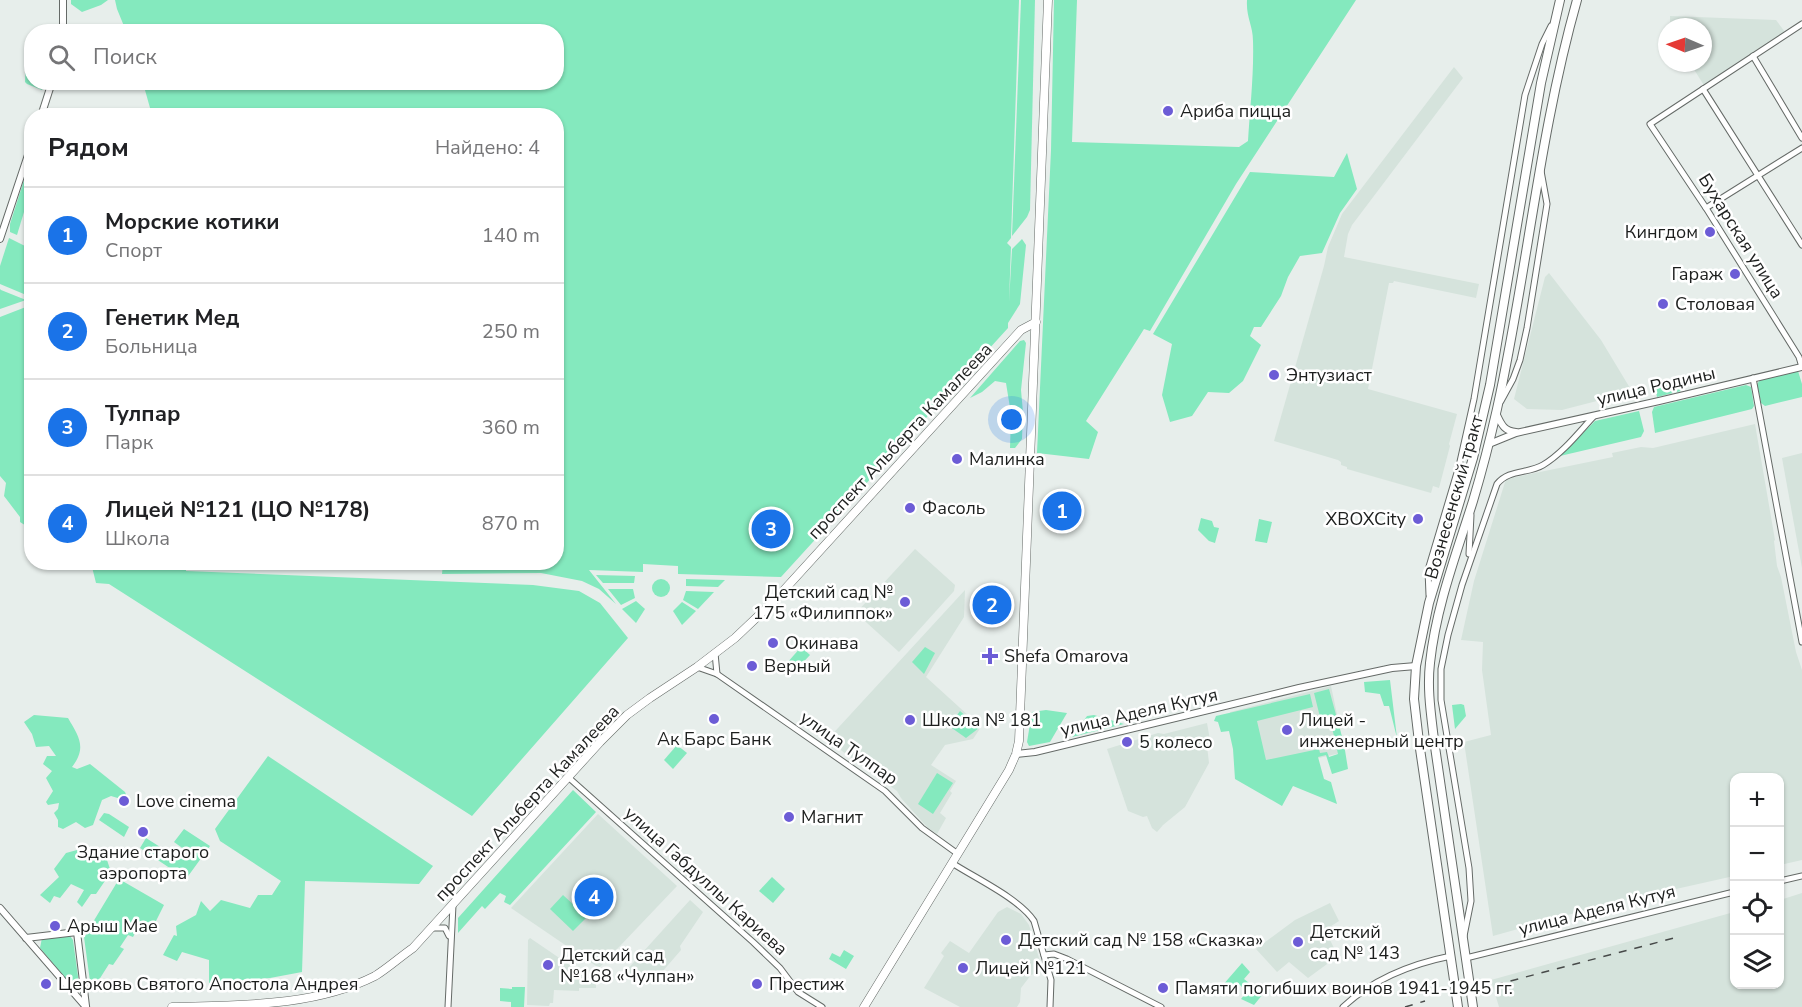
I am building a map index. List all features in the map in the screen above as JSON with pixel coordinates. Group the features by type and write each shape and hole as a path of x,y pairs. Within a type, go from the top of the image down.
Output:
{"main road":[{"path":"864,1007 1010,770 1016,754 1020,709 1048,0"},
{"name":"Вознесенский тракт","path":"1458,1007 1419,742 1414,699 1416,666 1429,603 1473,458 1490,386 1541,83 1560,0"},
{"name":"Вознесенский тракт","path":"1474,1007 1434,740 1429,698 1430,665 1443,594 1489,444 1514,324 1541,167 1569,27 1577,0"},
{"name":"проспект Альберта Камалеева","path":"172,1007 284,1002 330,994 377,975 413,948 627,715 735,638 774,601 1021,330 1036,322"}],"street":[{"path":"63,0 63,24"},
{"path":"1429,603 1428,570 1459,466 1474,399 1525,95 1542,44 1556,16"},
{"path":"1801,26 1703,89 1802,244"},
{"path":"1753,56 1802,138"},
{"name":"Бухарская улица","path":"1703,89 1650,124 1706,208 1799,357 1802,367"},
{"path":"44,108 49,90"},
{"path":"1706,208 1802,148"},
{"path":"0,239 24,167"},
{"path":"1516,433 1503,427 1496,412 1513,379 1526,331 1547,204 1541,167"},
{"name":"улица Родины","path":"1489,444 1516,433 1802,367"},
{"path":"1753,378 1802,642"},
{"path":"1463,940 1471,901 1469,867 1441,700 1441,669 1453,614 1492,494 1502,478 1541,466 1561,450 1594,416"},
{"path":"1469,562 1472,503"},
{"path":"715,653 717,674"},
{"name":"улица Аделя Кутуя","path":"1016,754 1035,752 1299,688 1392,668 1416,666"},
{"name":"улица Тулпар","path":"697,667 717,674 890,794 919,826 957,854"},
{"name":"улица Габдуллы Кариева","path":"568,777 753,942 779,967 800,994 822,1007"},
{"path":"952,863 1019,904 1030,914 1051,980 1050,1007"},
{"path":"1784,880 1802,876"},
{"name":"улица Аделя Кутуя","path":"1466,958 1730,893"},
{"path":"448,1007 453,905"},
{"path":"0,908 86,1007"},
{"path":"432,928 447,929 450,944"},
{"path":"26,938 77,932 86,1007"},
{"path":"37,950 43,936"},
{"path":"1044,955 1054,954 1067,959 1161,1007"},
{"path":"1343,1007 1364,990 1391,975 1452,955"}],"shaded area":[{"path":"1670,16 1776,20 1785,32 1732,66 1705,87 1696,72 1712,72 1712,18 1670,18"},
{"path":"1454,67 1463,78 1352,225 1344,257 1479,284 1476,298 1394,281 1389,283 1368,389 1457,414 1439,488 1433,486 1431,493 1347,469 1338,460 1274,441 1328,247 1342,214"},
{"path":"1549,273 1601,340 1633,393 1562,410 1527,409 1514,399 1545,277"},
{"path":"1755,424 1775,540 1777,566 1802,670 1802,860 1784,864 1784,773 1730,773 1730,877 1600,906 1493,936 1464,742 1491,735 1482,670 1483,642 1461,640 1474,581 1506,479 1613,457 1612,453 1641,447 1653,448"},
{"path":"1802,453 1802,568 1782,458"},
{"name":"Детский сад № 175 «Филиппок»","path":"915,549 955,585 954,591 899,652 856,613"},
{"name":"Школа № 181","path":"965,590 964,617 926,677 981,727 973,739 945,745 931,765 956,781 940,813 946,818 937,834 928,828 897,791 827,740"},
{"name":"Лицей - инженерный центр","path":"1331,686 1345,752 1253,773 1238,749 1230,712"},
{"path":"1207,723 1210,740 1207,746 1209,763 1185,807 1157,832 1152,828 1147,816 1143,817 1128,811 1107,749 1158,733 1164,734"},
{"path":"598,814 677,886 599,968 511,908"},
{"path":"1802,893 1802,1007 1499,1007 1491,980 1730,913 1730,989 1784,989 1784,899"},
{"path":"690,900 703,912 680,946 681,950 662,972 655,976 639,975 631,980 624,973"},
{"name":"Детский сад № 143","path":"1330,903 1339,921 1325,930 1338,956 1308,978 1289,962 1277,972 1256,949 1295,920"},
{"path":"1007,907 1021,914 1029,925 1043,971 1031,975 1021,988 1020,1002 1017,1007 960,1007 924,988 944,956 941,953 950,941 969,953 998,912"},
{"name":"Детский сад №168 «Чулпан»","path":"530,938 596,983 596,988 579,988 579,991 554,990 553,1003 549,1006 527,1005 528,940"}],"green space":[{"path":"71,0 108,0 82,12 71,4"},
{"path":"115,0 1019,0 1011,238 1007,243 1011,247 1009,302 1012,249 1022,239 1026,245 1020,304 1008,323 1008,328 781,577 678,574 678,566 643,564 643,572 589,570 616,604 599,589 582,581 541,573 442,574 442,570 564,570 564,108 150,108 145,90 564,90 564,24 123,24"},
{"path":"1021,0 1035,0 1030,210 1012,236"},
{"path":"1054,0 1077,0 1072,142 1239,147 1248,141 1252,78 1253,35 1247,0 1356,0 1236,184 1150,331 1144,329 1086,421 1098,432 1089,459 1037,453 1051,150"},
{"path":"1347,153 1357,189 1340,213 1322,253 1300,256 1288,277 1281,296 1261,327 1254,327 1250,336 1261,345 1243,381 1229,393 1208,392 1192,416 1170,422 1162,395 1172,344 1153,334 1250,172 1334,177"},
{"path":"24,180 24,212 17,235 10,232 10,224"},
{"path":"9,238 24,246 24,294 0,284 0,266"},
{"path":"0,289 24,299 24,301 0,309"},
{"path":"24,308 24,525 20,522 20,517 4,496 6,483 0,476 0,317"},
{"path":"1024,340 1026,343 1021,390 1022,439 1015,448 1010,448 1011,414 1006,383 995,381 970,398 1020,341"},
{"path":"1798,371 1802,384 1802,397 1765,406 1761,403 1757,384 1760,380"},
{"path":"1681,381 1683,388 1681,391 1657,397 1655,387"},
{"path":"1746,385 1751,387 1754,406 1752,409 1655,433 1652,412 1654,407"},
{"path":"1639,411 1644,431 1641,437 1560,456 1595,421"},
{"path":"1201,518 1212,521 1214,527 1219,528 1215,543 1209,541 1198,530"},
{"path":"1259,519 1272,522 1267,543 1255,541"},
{"path":"93,570 186,570 533,585 579,591 600,603 628,638 472,816 109,584 96,583"},
{"path":"596,575 635,576 634,583 603,583"},
{"path":"657,579 665,579 670,584 668,595 657,597 652,592 652,584"},
{"path":"686,579 725,580 718,587 686,586"},
{"path":"608,589 633,589 635,598 621,605"},
{"path":"686,591 714,592 698,609 683,600"},
{"path":"636,601 645,609 636,623 622,609"},
{"path":"682,602 696,611 682,625 673,611"},
{"path":"801,647 810,655 796,670 787,663"},
{"path":"925,647 935,653 924,674 912,662"},
{"path":"1390,680 1397,738 1389,706 1384,706 1380,694 1365,692 1364,682"},
{"path":"1329,689 1344,744 1348,769 1332,774 1326,755 1318,757 1324,779 1331,782 1337,804 1293,786 1282,806 1235,779 1229,731 1221,732 1218,722 1214,721 1216,716 1310,694 1313,707 1257,721 1266,760 1319,749 1320,753 1327,752 1329,757 1338,754 1331,723 1322,725 1314,693"},
{"path":"1452,705 1464,705 1466,716 1455,729"},
{"path":"1046,710 1067,713 1050,742 1029,746 1027,742 1032,712"},
{"path":"960,711 979,728 966,738 949,726"},
{"path":"34,715 68,718 80,742 79,754 72,767 77,769 90,764 125,792 127,797 121,799 111,796 102,800 93,825 85,828 76,822 63,829 58,827 58,820 54,813 59,803 48,805 46,802 53,791 46,778 52,771 43,764 47,756 56,756 49,746 36,747 32,734 24,722"},
{"path":"1094,715 1124,724 1072,737 1087,716"},
{"path":"677,745 687,753 673,769 664,760"},
{"path":"268,756 433,866 419,884 305,881 302,972 270,978 209,983 209,960 182,952 177,961 163,955 174,935 177,936 176,926 196,915 201,901 210,911 221,900 250,908 258,895 272,895 281,881 220,841 215,829"},
{"path":"937,773 953,783 933,814 918,804"},
{"path":"573,790 596,812 510,905 504,902 506,896 500,893 485,909 482,906 458,933 458,918"},
{"path":"104,813 129,827 124,837 99,820"},
{"path":"184,829 210,846 186,879 140,848 146,838 179,859 185,850 174,842"},
{"path":"88,847 107,860 111,872 96,894 91,894 82,907 77,902 84,890 71,884 60,898 54,896 50,903 40,895 59,877 54,869 66,853"},
{"path":"772,877 785,889 773,903 759,891"},
{"path":"119,879 164,905 155,923 141,922 133,937 128,935 120,947 124,949 113,965 109,964 97,983 101,988 91,989 84,937"},
{"path":"563,895 587,917 573,931 550,909"},
{"path":"70,936 73,940 80,991 76,991 40,948 42,938"},
{"path":"844,950 854,956 846,969 829,959 832,953 840,957"},
{"path":"1242,963 1250,972 1244,979 1263,994 1254,1005 1241,999 1247,992 1237,982 1229,989 1222,986"},
{"path":"512,987 525,987 524,1007 511,1007 511,1002 500,1001 500,988 512,989"}],"railway":[{"path":"1495,985 1678,937"},
{"path":"1405,1007 1425,1001"}],"place":[{"name":"Ариба пицца","path":"1168,111"},
{"name":"Кингдом","path":"1710,232"},
{"name":"Гараж","path":"1735,274"},
{"name":"Столовая","path":"1663,304"},
{"name":"Энтузиаст","path":"1274,375"},
{"name":"Малинка","path":"957,459"},
{"name":"Фасоль","path":"910,508"},
{"name":"Морские котики","path":"1062,511"},
{"name":"XBOXCity","path":"1418,519"},
{"name":"Тулпар","path":"771,529"},
{"name":"Детский сад № 175 «Филиппок»","path":"905,602"},
{"name":"Генетик Мед","path":"992,605"},
{"name":"Окинава","path":"773,643"},
{"name":"Shefa Omarova","path":"990,656"},
{"name":"Верный","path":"752,666"},
{"name":"Ак Барс Банк","path":"714,719"},
{"name":"Школа № 181","path":"910,720"},
{"name":"Лицей - инженерный центр","path":"1287,730"},
{"name":"5 колесо","path":"1127,742"},
{"name":"Love cinema","path":"124,801"},
{"name":"Магнит","path":"789,817"},
{"name":"Здание старого аэропорта","path":"143,832"},
{"name":"Лицей №121 (ЦО №178)","path":"594,897"},
{"name":"Арыш Мае","path":"55,926"},
{"name":"Детский сад № 158 «Сказка»","path":"1006,940"},
{"name":"Детский сад № 143","path":"1298,942"},
{"name":"Детский сад №168 «Чулпан»","path":"548,965"},
{"name":"Лицей №121","path":"963,968"},
{"name":"Церковь Святого Апостола Андрея","path":"46,984"},
{"name":"Престиж","path":"757,984"},
{"name":"Памяти погибших воинов 1941-1945 гг.","path":"1163,988"}]}
